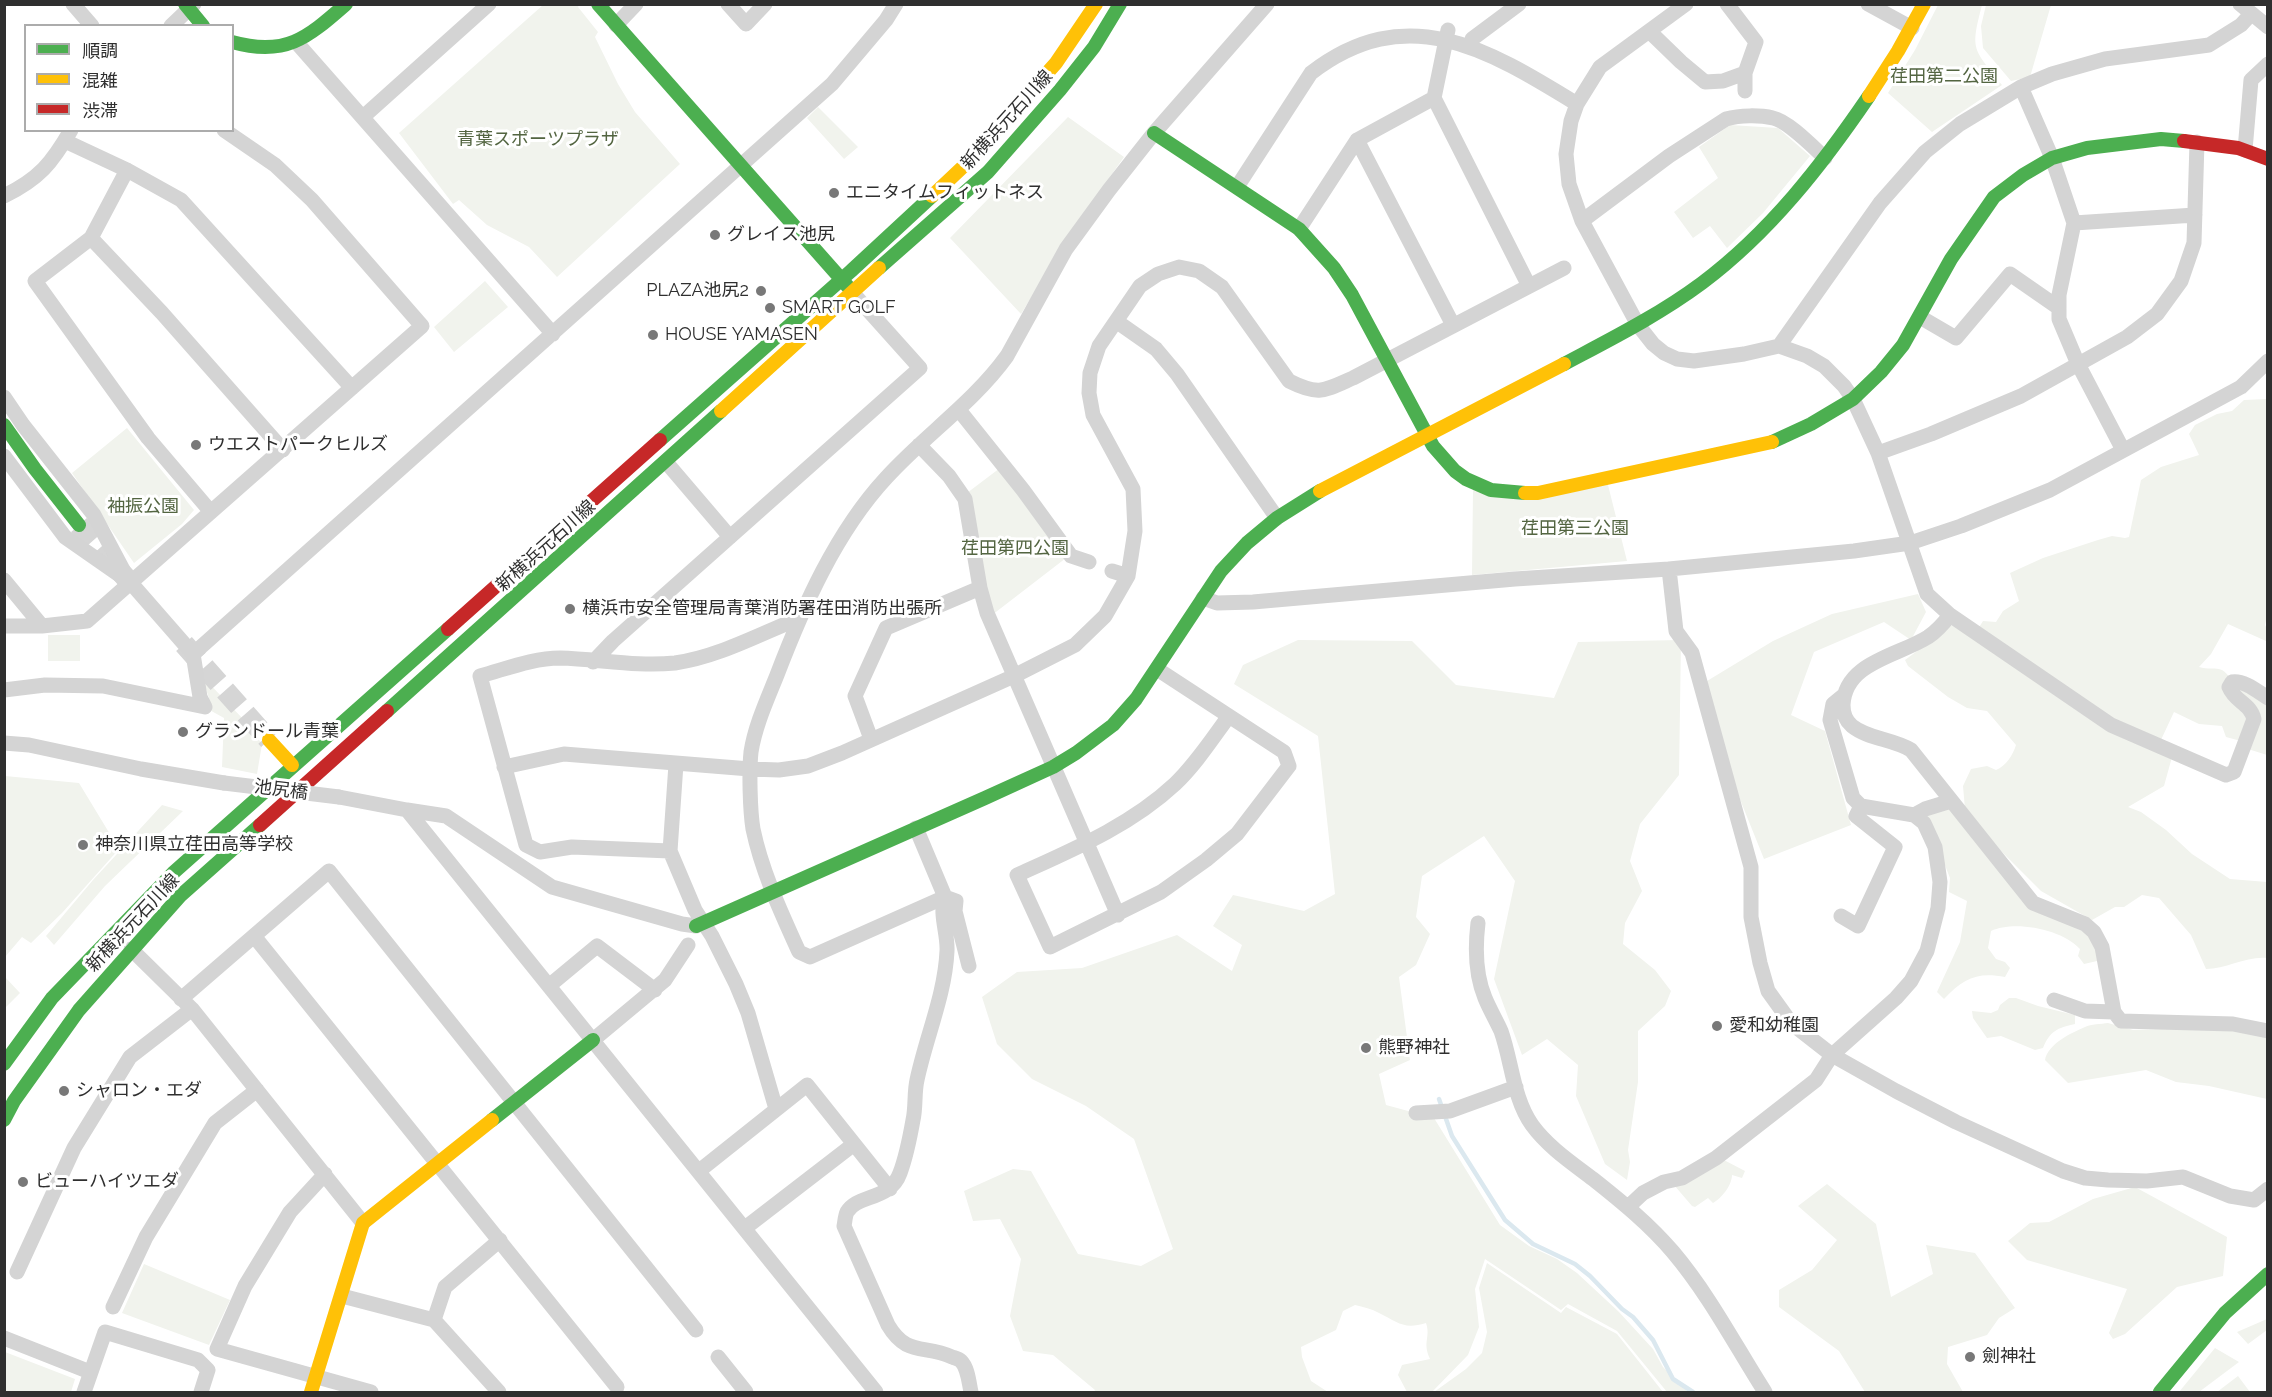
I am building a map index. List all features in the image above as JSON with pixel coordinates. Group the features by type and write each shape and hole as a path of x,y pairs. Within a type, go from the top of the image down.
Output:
{"street":[{"path":"73,4 90,24"},
{"path":"234,43 249,48 279,48 297,43 346,4"},
{"path":"363,117 489,4"},
{"path":"593,662 613,641 920,368 598,4"},
{"path":"616,25 636,4"},
{"path":"728,4 746,24 765,4"},
{"path":"193,654 832,84 886,20 896,4"},
{"name":"新横浜元石川線","path":"4,1064 52,998 173,873 841,279 968,163 1056,63 1096,4"},
{"name":"新横浜元石川線","path":"4,1120 14,1101 79,1010 180,896 666,462 852,291 988,172 1060,90 1094,47 1120,4"},
{"path":"969,966 955,911 956,901 945,897 810,957 799,952 772,892 753,828 750,769 760,718 800,618 845,533 864,504 919,445 983,386 1007,356 1066,249 1109,190 1154,133 1267,4"},
{"path":"1472,39 1519,4"},
{"path":"1686,4 1600,67 1577,104 1571,121 1566,154 1569,184 1582,221 1638,325 1653,344 1677,359 1695,361 1711,360 1779,346 1807,356 1824,366 1853,399 1878,453 1927,594 1950,615 2111,725 2226,775 2234,772 2254,719 2252,710 2232,695 2229,687 2232,682 2237,681 2268,698"},
{"path":"1727,4 1756,42 1745,73 1745,91"},
{"path":"699,924 1053,767 1076,753 1113,725 1136,699 1221,571 1247,543 1277,518 1311,496 1638,325 1681,298 1730,262 1776,219 1825,158 1879,84 1924,4"},
{"path":"173,24 189,6 202,24"},
{"path":"1876,6 1912,28"},
{"path":"1779,346 1881,203 1925,152 1969,118 2021,87 2052,74 2104,59 2208,45 2241,25 2246,9 2268,27"},
{"path":"1237,187 1311,73 1324,59 1347,43 1385,26 1419,24 1448,30 1472,39 1577,104"},
{"path":"1448,30 1434,98 1529,285"},
{"path":"1649,31 1681,62 1705,81 1723,81 1745,73"},
{"path":"297,43 553,334"},
{"path":"2245,150 2251,80 2268,64"},
{"path":"2021,87 2052,158 2074,223 2059,295 2059,319 2078,364 2123,450"},
{"path":"1299,229 1357,140 1434,98"},
{"path":"1582,221 1669,156 1726,119 1736,116 1774,118 1783,122 1825,158"},
{"path":"4,626 42,626 87,621 422,326 312,200 275,165 227,132"},
{"path":"1154,133 1299,229 1334,268 1352,296 1427,435 1446,462 1466,480 1499,492 1514,494 1538,493 1771,442 1811,424 1853,399 1903,345 1951,259 1994,197 2023,175 2052,158 2087,148 2161,140 2197,142 2245,150 2268,159"},
{"path":"4,196 34,179 50,162 68,136 180,200 352,388"},
{"path":"1357,140 1453,324"},
{"path":"1878,453 1931,434 2021,396 2127,337 2157,314 2181,280 2194,243 2197,142"},
{"path":"127,170 91,238 35,281 148,438 211,512"},
{"path":"2074,223 2195,215"},
{"path":"91,238 162,314 282,450"},
{"path":"504,767 564,754 750,769 779,770 808,766 1014,676 1075,645 1106,616 1128,576 1136,531 1133,489 1093,415 1089,393 1090,373 1099,346 1140,286 1158,274 1179,267 1200,271 1222,287 1289,381 1305,389 1322,391 1353,378 1564,267"},
{"path":"1920,317 1956,338 2010,274 2059,308"},
{"path":"1116,321 1156,349 1177,374 1277,518"},
{"path":"1203,598 1217,603 1253,602 1515,579 1669,569 1834,554 1910,543 1960,526 2050,490 2241,387 2268,361"},
{"path":"4,397 23,425 94,515 131,584"},
{"path":"958,410 1023,490 1071,556 1089,562"},
{"path":"4,425 79,525"},
{"path":"919,445 949,476 965,499 980,588 987,613 1118,915"},
{"path":"4,456 65,537 131,584 193,654 200,697 205,707 103,686 45,685 4,690"},
{"path":"666,462 730,537"},
{"path":"1669,569 1676,631 1692,653 1751,867 1751,917 1760,963 1768,991 1791,1023 1832,1055 1956,1122 2063,1171 2085,1178 2108,1180 2183,1177 2230,1196 2254,1200 2268,1189"},
{"path":"1112,570 1128,576"},
{"path":"4,580 42,626"},
{"path":"871,739 855,696 886,628 980,588"},
{"path":"1628,1207 1642,1193 1664,1182 1682,1178 1716,1158 1816,1080 1832,1055 1896,998 1911,981 1928,951 1938,908 1940,882 1935,847 1924,823 1914,815 1861,806 1854,798 1830,720 1833,704 1844,695 1853,678 1880,659 1928,637 1950,615"},
{"path":"670,851 572,847 540,852 526,845 480,676 536,660 560,658 593,662 673,663 699,659 800,618"},
{"path":"1157,669 1229,716 1284,752 1289,766 1237,834 1172,885 1118,915 1050,947 1017,875 1123,824 1154,802 1199,757 1229,716"},
{"path":"1844,695 1843,712 1849,724 1859,730 1899,742 1911,750 2033,903 2085,924 2094,932 2102,947 2114,1012 2121,1021 2233,1024 2268,1031"},
{"path":"269,740 292,765"},
{"name":"池尻橋","path":"4,743 224,783 339,797 446,816 552,887 682,924 699,924"},
{"path":"676,764 670,851 699,924 712,936 748,1013 776,1109"},
{"path":"1914,815 1925,808 1951,801"},
{"path":"1840,916 1858,926 1895,847 1856,816 1861,806"},
{"path":"407,810 876,1392"},
{"path":"916,828 945,897 942,905 947,950 942,980 916,1084 914,1119 899,1175 890,1189 876,1197 858,1202 847,1212 844,1226 896,1338 910,1347 944,1353 961,1361 967,1373 971,1392"},
{"path":"17,1272 74,1148 130,1057 187,1004 254,936 328,871 696,1330"},
{"path":"1478,923 1475,950 1479,980 1484,997 1501,1031 1519,1099 1532,1125 1551,1147 1628,1207 1665,1243 1699,1284 1765,1392"},
{"path":"254,936 616,1387"},
{"path":"311,1392 363,1223 655,990 665,980 688,945"},
{"path":"550,985 597,946 655,990"},
{"path":"131,949 187,1004 363,1223"},
{"path":"2054,1000 2085,1011 2114,1012"},
{"path":"699,1171 807,1085 890,1189"},
{"path":"1416,1113 1450,1111 1516,1087"},
{"path":"113,1307 146,1237 215,1123 258,1090"},
{"path":"745,1228 854,1144"},
{"path":"325,1174 290,1212 244,1286 217,1349 371,1392"},
{"path":"434,1320 445,1287 500,1240"},
{"path":"2160,1392 2225,1313 2268,1274"},
{"path":"342,1296 434,1320 499,1392"},
{"path":"84,1392 105,1332 198,1360 208,1370 201,1392"},
{"path":"4,1338 90,1372"},
{"path":"718,1357 746,1392"}],"green space":[{"name":"青葉スポーツプラザ","path":"543,5 579,5 578,7 598,32 595,37 618,84 635,112 680,164 557,277 529,247 487,225 459,200 453,204 399,133"},
{"name":"荏田第二公園","path":"1938,5 1982,5 1975,41 1980,56 2002,85 1932,132 1888,93 1915,50"},
{"path":"1986,5 2051,5 2030,77 2011,81 1983,48 1981,26"},
{"path":"818,107 858,147 844,159 807,118"},
{"path":"1068,117 1124,157 1071,232 1021,314 950,238"},
{"path":"1730,125 1778,128 1810,156 1763,213 1727,248 1710,226 1693,238 1674,212 1718,178 1699,147"},
{"path":"485,281 508,307 454,352 434,327"},
{"path":"2267,399 2268,610 2265,625 2267,645 2266,641 2228,624 2211,654 2199,667 2222,670 2234,685 2249,720 2241,741 2226,737 2222,726 2199,724 2174,712 2160,742 2105,715 1978,629 1983,621 1996,622 2003,611 2019,601 2010,573 2043,558 2098,540 2112,536 2129,537 2141,480 2161,467 2199,455 2189,434 2195,425 2217,414 2232,411 2244,400"},
{"name":"袖振公園","path":"127,428 194,510 182,524 134,563 72,473"},
{"name":"荏田第四公園","path":"1000,468 1066,558 992,615 967,493"},
{"name":"荏田第三公園","path":"1608,485 1627,561 1472,575 1473,490"},
{"path":"1918,594 1926,612 1911,640 1884,622 1814,652 1791,715 1825,731 1851,825 1764,859 1729,772 1707,681 1773,641 1832,614"},
{"path":"1952,625 2172,757 2164,786 2128,807 2141,812 2166,830 2192,854 2230,879 2267,882 2267,958 2206,969 2191,935 2159,898 2142,895 2124,907 2115,907 2092,920 2041,891 1998,848 1965,809 1963,786 1971,769 1987,766 1996,770 2003,766 2009,760 2016,745 1987,711 1967,708 1948,697 1908,666 1905,660"},
{"path":"48,635 80,635 80,661 48,661"},
{"path":"1298,640 1412,641 1456,685 1554,698 1578,642 1681,640 1679,775 1640,824 1630,861 1642,891 1625,923 1623,944 1655,970 1671,991 1665,1006 1638,1031 1638,1082 1628,1150 1630,1162 1627,1180 1605,1164 1576,1096 1578,1065 1547,1039 1522,1055 1494,979 1515,881 1484,836 1422,876 1416,917 1430,934 1416,965 1399,977 1410,1060 1379,1074 1386,1105 1434,1118 1500,1225 1529,1246 1557,1259 1577,1273 1619,1312 1653,1349 1663,1367 1688,1392 1667,1392 1617,1331 1568,1304 1561,1310 1485,1259 1475,1289 1479,1327 1468,1355 1432,1392 1407,1392 1398,1375 1402,1365 1430,1359 1426,1323 1406,1325 1373,1310 1355,1305 1343,1311 1336,1330 1301,1347 1302,1357 1311,1381 1328,1392 1094,1392 1095,1390 1053,1355 1023,1351 1010,1316 1021,1259 1000,1219 973,1221 964,1191 1013,1169 1031,1171 1078,1254 1141,1266 1173,1249 1134,1139 1086,1106 1032,1079 997,1044 982,997 1017,972 1082,968 1177,935 1232,971 1242,945 1213,926 1233,895 1304,911 1335,894 1318,736 1234,684 1243,665"},
{"path":"201,675 245,721 262,744 257,774 222,767 224,718 206,708 209,698"},
{"path":"2234,684 2267,703 2267,755 2248,749 2253,737"},
{"path":"5,776 79,783 119,849 62,913 31,943 22,937 5,957"},
{"path":"162,805 183,811 105,886 54,945 46,936 93,880"},
{"path":"1952,808 2022,901 2090,935 2097,949 2097,961 2084,964 2078,956 2080,949 2062,936 2037,928 2012,926 2001,928 1991,931 1988,948 1996,959 2005,962 2010,968 2005,977 1986,975 1972,978 1958,986 1944,999 1937,992 1960,942 1967,901 1949,892 1950,878 1928,822 1921,815"},
{"path":"5,977 20,993 5,1008"},
{"path":"2009,998 2075,1015 2075,1024 2055,1031 2043,1048 2035,1050 2001,1036 1987,1038 1973,1018 1972,1011 1991,1013 1998,1010 2000,1005"},
{"path":"2108,1023 2133,1030 2225,1027 2267,1037 2267,1099 2209,1086 2176,1082 2146,1070 2068,1083 2045,1060 2055,1044 2067,1036 2087,1026"},
{"path":"1722,1159 1745,1171 1742,1178 1732,1175 1726,1191 1713,1203 1708,1198 1695,1207 1692,1206 1674,1185"},
{"path":"1827,1184 1876,1224 1891,1297 1933,1274 1926,1245 1975,1253 2015,1308 1999,1318 1987,1335 1948,1347 1947,1364 1963,1392 1865,1392 1839,1351 1779,1307 1779,1290 1812,1270 1837,1240 1798,1206"},
{"path":"2135,1187 2227,1237 2223,1276 2177,1287 2125,1334 2113,1339 2109,1333 2127,1289 2027,1260 2008,1241 2030,1223 2049,1222 2093,1199"},
{"path":"1487,1263 1561,1313 1566,1307 1617,1334 1663,1392 1434,1392 1466,1369 1482,1353 1487,1332 1479,1288"},
{"path":"144,1264 230,1300 209,1345 122,1313"},
{"path":"2267,1319 2267,1330 2248,1344 2237,1332"},
{"path":"2215,1348 2239,1362 2199,1392 2179,1392"},
{"path":"5,1352 75,1379 71,1392 5,1392"},
{"path":"2238,1376 2250,1392 2217,1392"}],"waterway":[{"path":"1439,1099 1452,1136 1505,1220 1533,1244 1575,1264 1590,1276 1622,1309 1633,1317 1653,1340 1673,1379 1693,1392"}],"tunnel":[{"path":"79,525 126,578"},
{"path":"184,644 269,740"}],"traffic: fast":[{"path":"185,4 201,24"},
{"path":"234,42 251,46 282,46 307,35 346,4"},
{"path":"598,4 850,289"},
{"path":"879,268 988,172 1060,90 1094,47 1120,4"},
{"path":"1564,364 1669,306 1727,263 1772,220 1793,196 1833,147 1869,96"},
{"path":"1154,133 1299,229 1334,268 1352,295 1433,446 1455,471 1466,479 1491,490 1525,493"},
{"path":"1772,442 1811,424 1853,399 1881,372 1903,345 1951,259 1994,197 2023,175 2052,158 2087,148 2161,139 2184,141"},
{"path":"660,440 932,196"},
{"path":"387,711 721,411"},
{"path":"4,425 79,525"},
{"path":"696,926 985,798 1053,767 1076,753 1113,725 1136,699 1221,571 1247,543 1277,518 1320,491"},
{"path":"4,1064 52,998 173,873 448,629"},
{"path":"4,1120 14,1101 79,1010 180,896 260,825"},
{"path":"492,1120 593,1040"},
{"path":"2160,1392 2225,1313 2268,1274"}],"traffic: slow":[{"path":"932,196 967,163 1056,63 1096,4"},
{"path":"1869,96 1898,51 1924,4"},
{"path":"721,411 879,268"},
{"path":"1320,491 1564,364"},
{"path":"1525,493 1538,493 1772,442"},
{"path":"269,740 292,765"},
{"path":"311,1392 363,1223 492,1120"}],"traffic: jam":[{"path":"2184,141 2238,148 2268,159"},
{"path":"448,629 660,440"},
{"path":"260,825 387,711"}],"place":[{"name":"エニタイムフィットネス","path":"834,193"},
{"name":"グレイス池尻","path":"715,235"},
{"name":"PLAZA池尻2","path":"761,291"},
{"name":"SMART GOLF","path":"770,308"},
{"name":"HOUSE YAMASEN","path":"653,335"},
{"name":"ウエストパークヒルズ","path":"196,445"},
{"name":"横浜市安全管理局青葉消防署荏田消防出張所","path":"570,609"},
{"name":"グランドール青葉","path":"183,732"},
{"name":"神奈川県立荏田高等学校","path":"83,845"},
{"name":"愛和幼稚園","path":"1717,1026"},
{"name":"熊野神社","path":"1366,1048"},
{"name":"シャロン・エダ","path":"64,1091"},
{"name":"ビューハイツエダ","path":"23,1182"},
{"name":"劍神社","path":"1970,1357"}]}
